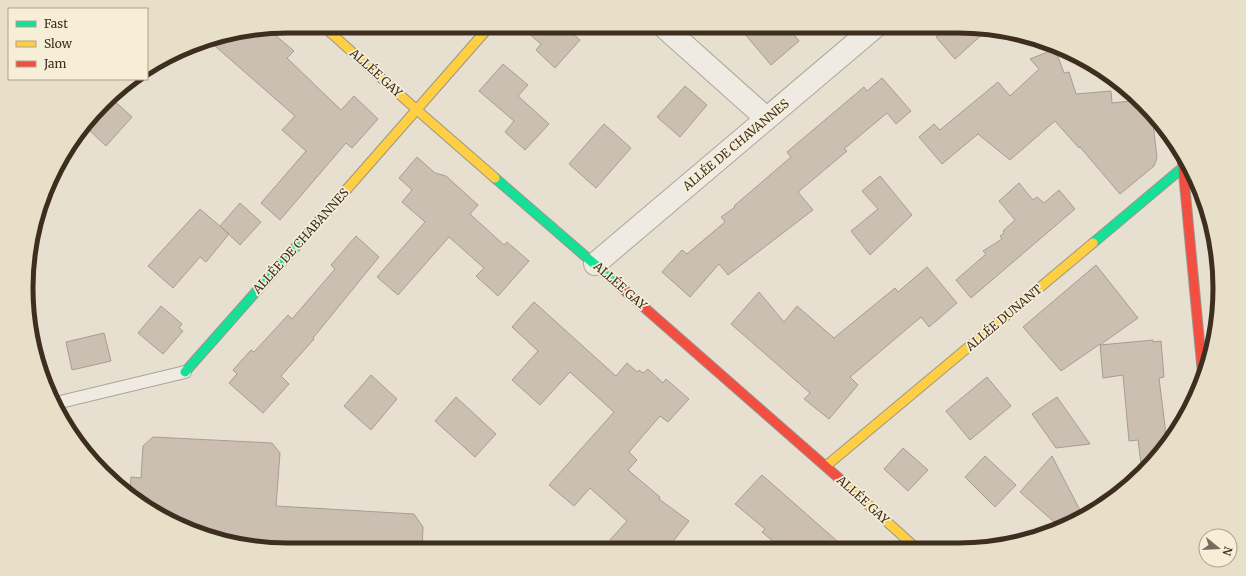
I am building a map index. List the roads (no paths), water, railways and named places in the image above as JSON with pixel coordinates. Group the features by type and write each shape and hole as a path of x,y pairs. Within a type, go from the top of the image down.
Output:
{"street":[{"name":"ALLÉE GAY","path":"331,33 417,110 826,466 911,543"},
{"name":"ALLÉE DE CHABANNES","path":"185,372 484,33"},
{"path":"671,33 766,118"},
{"name":"ALLÉE DE CHAVANNES","path":"595,264 868,33"},
{"name":"ALLÉE DUNANT","path":"826,466 1183,168"},
{"path":"1186,172 1202,362"}],"lane":[{"path":"60,402 185,372"}]}
